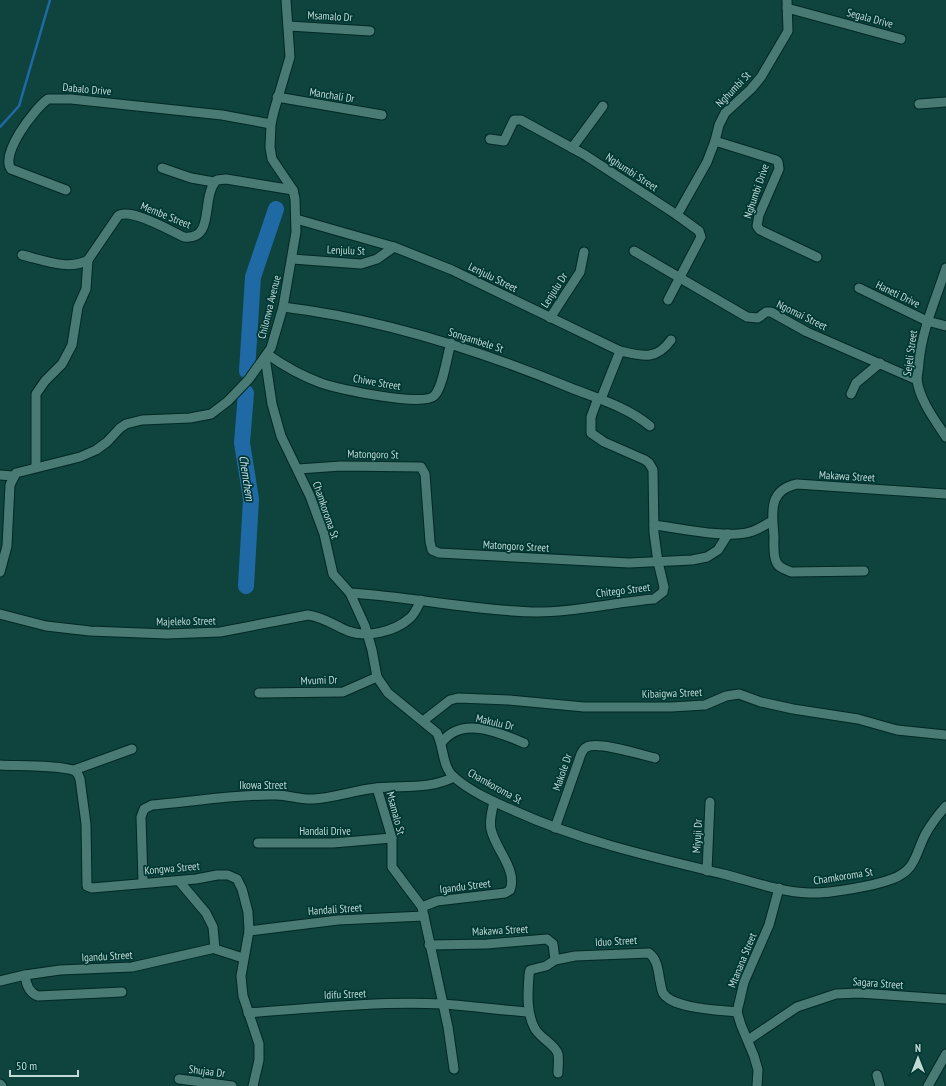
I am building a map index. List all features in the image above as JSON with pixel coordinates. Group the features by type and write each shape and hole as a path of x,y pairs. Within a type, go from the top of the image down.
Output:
{"street":[{"name":"Chilonwa Avenue","path":"13,476 36,467 80,457 96,450 126,424 142,420 176,420 211,414 228,401 249,379 266,356 275,338 283,307 292,259 296,219 293,190 271,157 270,147 271,124 277,97 286,75 290,57 286,0"},
{"name":"Segala Drive","path":"787,4 901,39"},
{"name":"Nghumbi St","path":"678,215 707,162 715,141 718,125 725,113 751,89 767,68 785,37 789,25 787,4"},
{"name":"Msamalo Dr","path":"289,26 370,31"},
{"name":"Manchali Dr","path":"277,97 382,115"},
{"name":"Dabalo Drive","path":"66,190 11,170 5,165 3,158 10,140 19,126 48,99 71,99 222,115 271,124"},
{"path":"919,104 946,102"},
{"path":"572,148 603,106"},
{"name":"Nghumbi Street","path":"490,139 504,141 514,120 517,119 572,148 678,215 702,234 668,300"},
{"name":"Nghumbi Drive","path":"715,141 776,160 778,162 779,170 759,215 757,226 760,230 817,257"},
{"path":"162,168 191,178 214,182 218,179 226,179 293,190"},
{"name":"Membe Street","path":"36,467 36,397 40,388 62,364 72,345 78,308 86,289 88,260 114,220 124,213 134,215 184,237 198,237 204,226 207,205 214,182"},
{"name":"Lenjulu Street","path":"296,219 394,247 452,270 620,351 645,356 653,355 666,347 671,340"},
{"name":"Lenjulu St","path":"292,259 361,264 372,262 394,247"},
{"name":"Lenjulu Dr","path":"550,318 580,272 584,252"},
{"path":"634,252 680,279"},
{"path":"22,255 71,265 79,265 88,260"},
{"name":"Sejeli Street","path":"946,268 927,321 920,351 917,380 922,396 930,413 946,437"},
{"name":"Ngomai Street","path":"680,279 747,317 758,318 766,312 771,312 806,332 917,380"},
{"name":"Haneti Drive","path":"859,288 927,321 946,326"},
{"name":"Songambele St","path":"283,307 347,317 451,343 496,358 634,413 650,426"},
{"name":"Chiwe Street","path":"266,356 291,370 321,383 401,399 421,401 430,399 437,392 451,343"},
{"path":"600,399 620,351"},
{"name":"Chamkoroma St","path":"266,356 274,415 287,451 298,469 324,534 333,574 350,593 368,635 377,677 388,692 437,733 442,742 448,770 454,777 494,802 555,828 609,846 794,892 818,893 843,890 897,876 904,872 915,861 928,831 946,806"},
{"path":"851,394 856,383 880,363"},
{"name":"Chitego Street","path":"350,593 421,600 488,609 539,612 654,599 662,594 664,590 658,562 654,525 652,468 645,460 604,442 591,434 591,417 600,399"},
{"name":"Matongoro St","path":"298,469 341,466 421,467 425,474 426,493"},
{"path":"0,475 13,476 10,485 7,546 0,572"},
{"name":"Makawa Street","path":"864,571 791,572 780,567 776,561 772,521 775,500 780,491 787,486 797,484 814,487 946,494"},
{"name":"Matongoro Street","path":"426,493 430,542 432,550 435,553 636,563 658,562"},
{"path":"654,525 728,534 749,532 761,528 772,521"},
{"path":"658,562 692,560 707,557 718,550 728,534"},
{"path":"368,635 391,629 409,619 421,600"},
{"name":"Majeleko Street","path":"0,614 46,626 90,631 167,634 220,632 308,615 326,620 348,631 368,635"},
{"name":"Mvumi Dr","path":"259,693 343,692 377,677"},
{"name":"Kibaigwa Street","path":"423,721 450,700 458,698 509,700 584,707 671,707 705,705 726,696 739,694 761,702 793,709 858,719 897,730 946,735"},
{"name":"Makulu Dr","path":"442,742 453,731 471,728 502,734 524,743"},
{"name":"Makole Dr","path":"555,828 581,754 586,747 594,745 655,758"},
{"path":"0,765 74,770 132,749"},
{"name":"Kongwa Street","path":"74,770 80,779 84,807 87,886 92,888 143,882 179,881 217,875 234,877 242,889 248,912 248,931 243,958 241,984 242,996 259,1044 259,1060 253,1086"},
{"name":"Ikowa Street","path":"143,882 141,817 144,809 152,805 216,798 277,795 312,799 377,788 420,787 441,783 454,777"},
{"name":"Msamalo St","path":"377,788 392,838 391,862 394,871 423,912"},
{"name":"Igandu Street","path":"423,912 437,901 505,893 510,890 512,877 492,831 490,821 494,802"},
{"name":"Miyuji Dr","path":"707,870 710,802"},
{"name":"Handali Drive","path":"258,843 333,844 392,838"},
{"path":"179,881 206,913 213,927 215,948 243,958"},
{"name":"Mtanana Street","path":"737,1012 744,982 769,925 779,888"},
{"path":"423,912 443,1004 454,1069"},
{"name":"Handali Street","path":"248,931 423,912"},
{"name":"Makawa Street","path":"429,945 487,944 547,939 553,944 555,960"},
{"name":"Igandu Street","path":"0,981 25,975 60,970 132,967 215,948"},
{"name":"Iduo Street","path":"558,1073 558,1054 534,1028 528,1012 530,970 546,966 555,960 575,956 649,953 653,956 658,968 664,993 669,999 684,1004 737,1012"},
{"path":"25,975 29,988 38,996 122,992"},
{"name":"Sagara Street","path":"748,1040 797,1007 836,994 859,993 946,999"},
{"path":"443,1004 528,1012"},
{"name":"Idifu Street","path":"248,1013 313,1008 443,1004"},
{"path":"737,1012 758,1070 757,1086"},
{"path":"928,1086 946,1054"},
{"path":"877,1075 880,1086"},
{"name":"Shujaa Dr","path":"179,1079 232,1086"}],"waterway":[{"path":"0,127 19,106 50,0"},
{"path":"247,371 253,277 276,209"},
{"name":"Chemchem","path":"246,393 242,443 251,499 246,586"}]}
